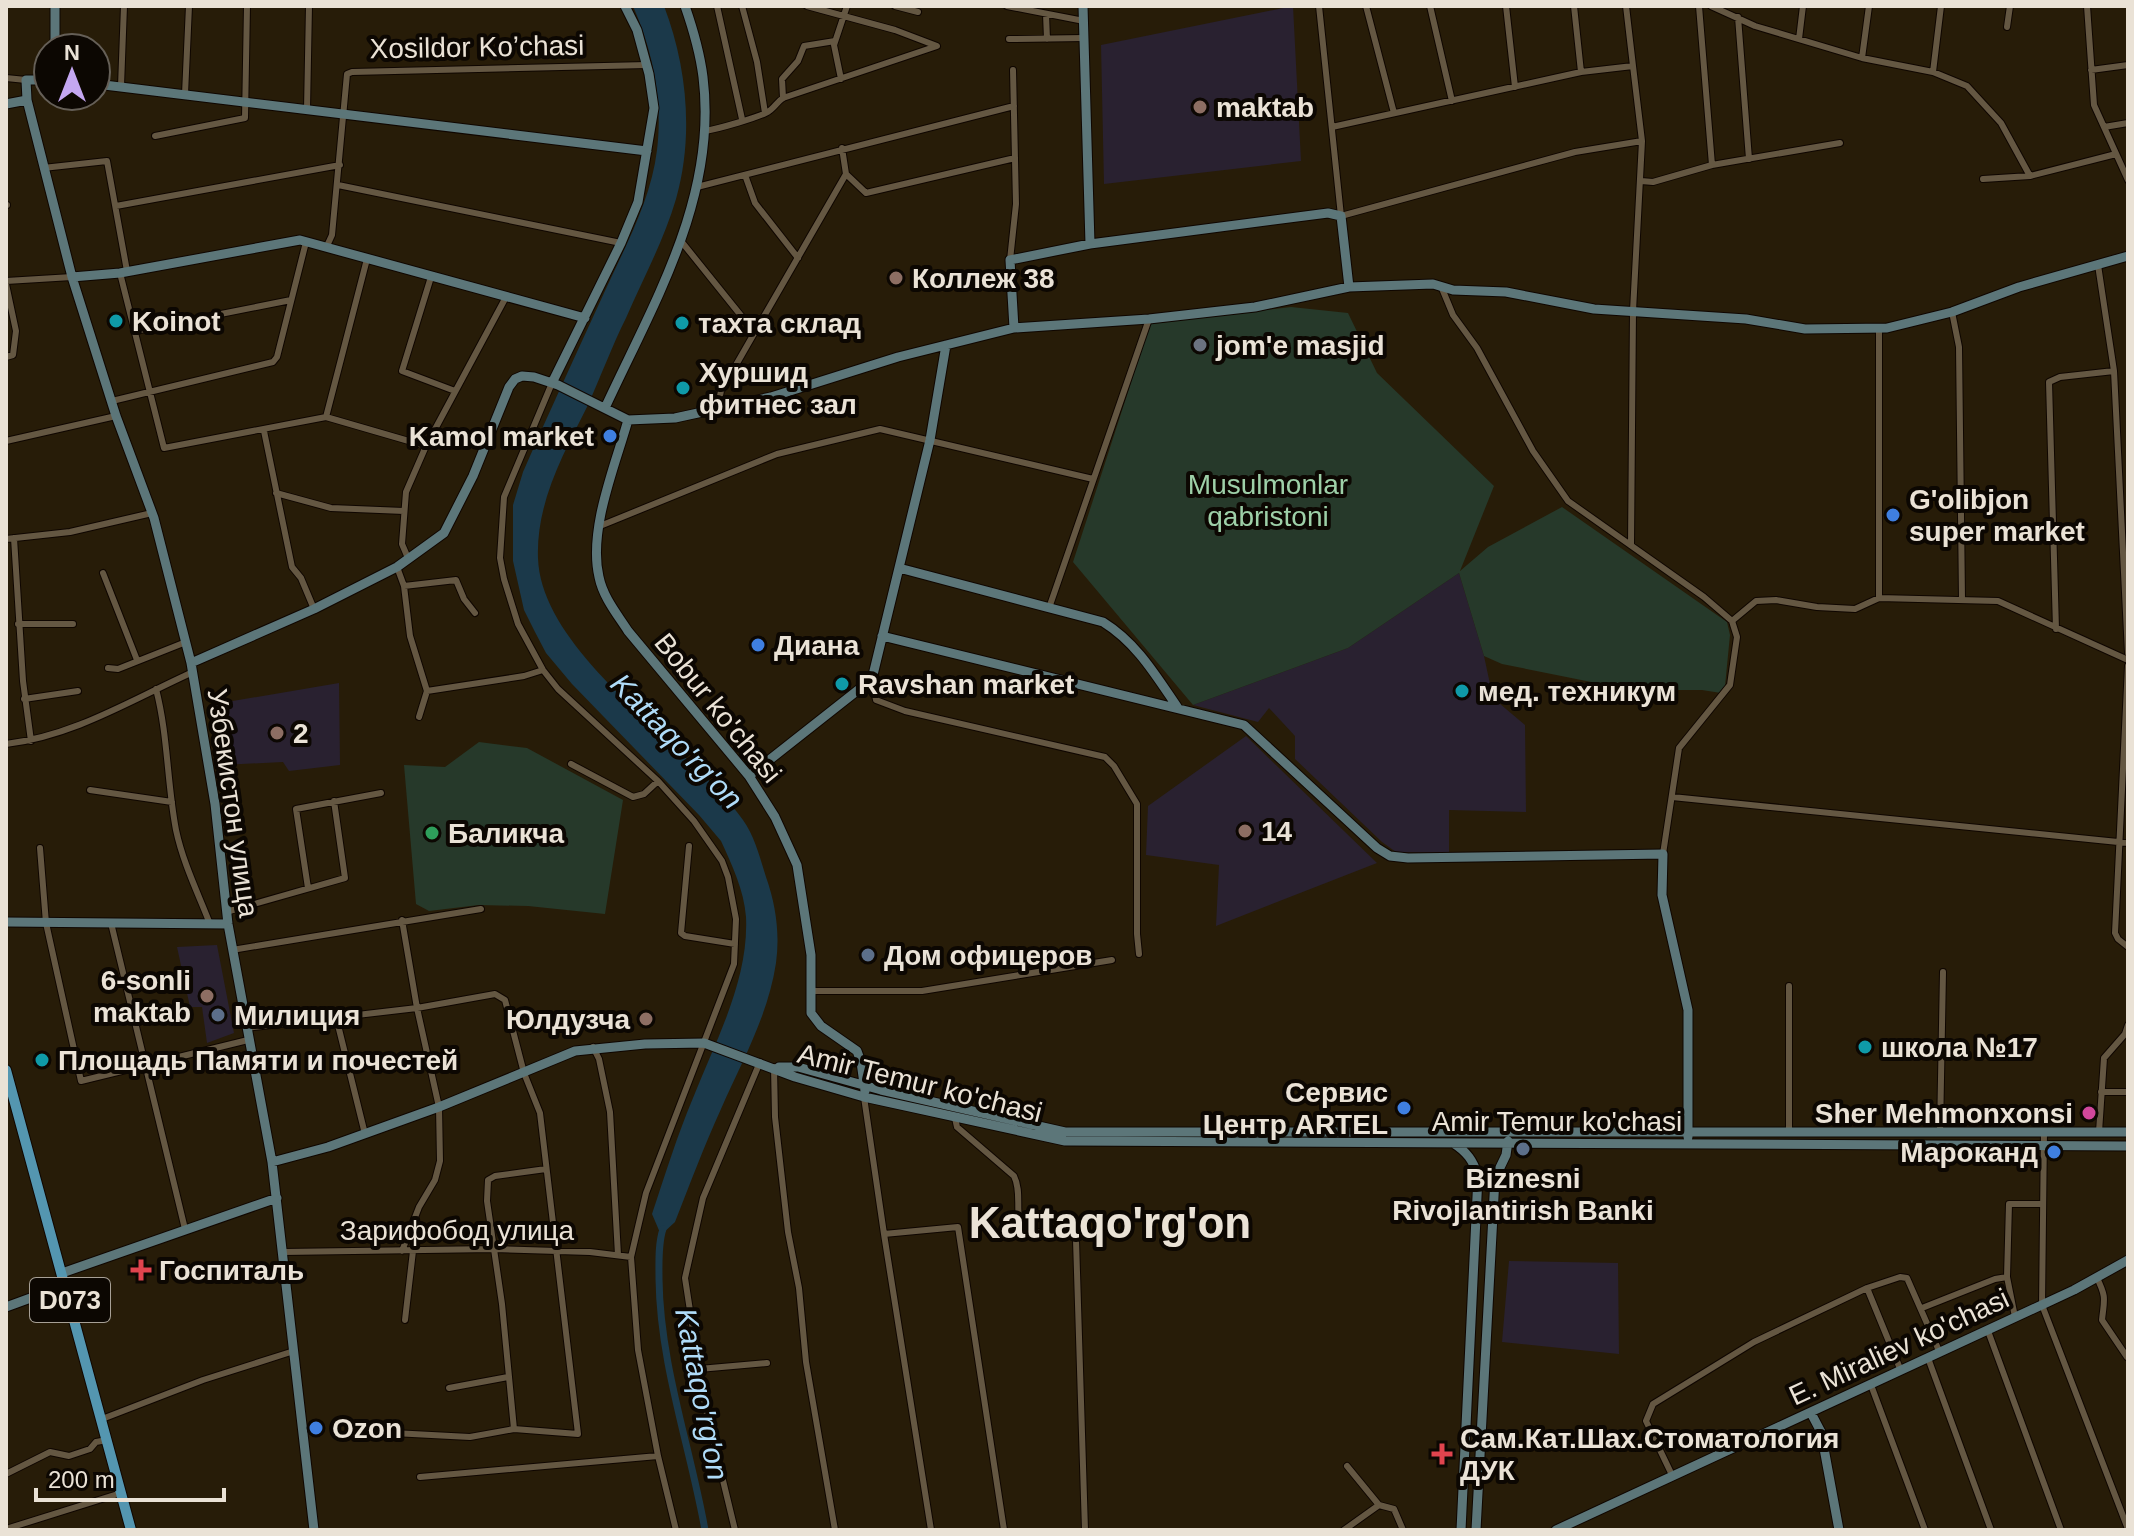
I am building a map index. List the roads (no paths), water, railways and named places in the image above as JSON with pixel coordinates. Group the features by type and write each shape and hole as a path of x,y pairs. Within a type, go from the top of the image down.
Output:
{"main road":[{"name":"D073","path":"6,1070 131,1530"}],"street":[{"path":"55,6 55,32"},
{"path":"121,86 124,6"},
{"path":"185,94 189,6"},
{"path":"155,136 245,118 247,6"},
{"path":"307,109 309,6"},
{"path":"625,6 637,30 647,65 654,108 638,202 504,497 500,558 518,624 543,670 558,689 658,781 694,821 722,861 732,894 736,919 734,964 707,1044 646,1193 631,1257 638,1350 676,1530"},
{"path":"600,406 650,313 681,241 697,187 705,131 703,77 685,6"},
{"path":"717,6 742,119"},
{"path":"742,6 757,62 765,113"},
{"path":"705,131 728,127 742,119 765,113 783,98 937,46 807,6"},
{"path":"841,79 835,58 835,41 847,6"},
{"path":"895,6 918,12"},
{"path":"1007,6 1084,21"},
{"path":"1083,6 1090,244"},
{"path":"1319,6 1349,287"},
{"path":"1366,6 1394,113"},
{"path":"1430,6 1452,101"},
{"path":"1506,6 1515,87"},
{"path":"1574,6 1581,72"},
{"path":"1626,6 1642,141 1633,311 1631,545"},
{"path":"1699,6 1712,165"},
{"path":"1711,6 1755,26 1862,58 1933,72 1967,86 2001,123 2030,176"},
{"path":"1734,6 1749,159"},
{"path":"1799,39 1803,6"},
{"path":"1862,58 1869,6"},
{"path":"1933,72 1941,6"},
{"path":"2007,27 2010,6"},
{"path":"2087,6 2094,105 2128,180"},
{"path":"1046,14 1047,39"},
{"path":"1009,39 1084,38"},
{"path":"783,98 782,79 798,61 804,46 835,41"},
{"name":"Xosildor Ko’chasi","path":"343,113 347,74 352,72 647,65"},
{"path":"2091,70 2128,65"},
{"path":"1332,127 1581,72 1633,66"},
{"path":"1013,70 1016,204 1010,260 1014,328"},
{"path":"6,78 32,80"},
{"name":"Узбекистон улица","path":"26,80 27,100 72,277 116,416 152,513 192,667 215,804 232,950 272,1162 314,1530"},
{"path":"112,85 647,151"},
{"path":"6,104 27,100"},
{"path":"697,187 1014,106"},
{"path":"326,248 332,235 343,113"},
{"path":"2104,127 2128,123"},
{"path":"1010,260 1090,244 1328,213 1341,216 1575,152 1642,141"},
{"path":"1641,181 1653,182 1712,165 1840,143"},
{"path":"842,148 846,174 866,193 1015,158"},
{"path":"1983,179 2030,176 2116,154"},
{"path":"43,168 107,161 135,331 164,448 326,417 426,446"},
{"path":"116,206 340,165"},
{"path":"717,410 721,391 846,174"},
{"path":"745,175 755,203 798,258"},
{"path":"338,185 621,243"},
{"path":"6,357 13,355 16,331 6,282 124,272 300,240 585,318"},
{"path":"681,241 755,333"},
{"path":"112,401 273,362 277,357 306,242"},
{"path":"6,744 31,741 103,717 192,667 397,567 444,533 473,476 509,387 522,376 555,384 628,420 675,418 771,397 869,365 1014,328 1149,319 1255,307 1349,287 1433,284 1453,290 1506,292 1594,309 1746,319 1805,329 1879,328 1952,312 2019,287 2128,256"},
{"path":"326,417 367,259"},
{"path":"2098,265 2114,371 2128,653"},
{"path":"431,277 402,371 455,391"},
{"path":"1441,286 1453,315 1477,348 1533,451 1568,501 1704,597 1732,621 1737,637 1730,685 1679,748 1663,854 1662,895 1688,1010 1688,1144"},
{"path":"408,558 402,544 406,492 426,446 506,297"},
{"path":"135,331 291,300"},
{"path":"1952,312 1959,347 1962,599"},
{"path":"1049,608 1149,319"},
{"path":"1879,328 1879,598"},
{"path":"946,345 930,440 872,679 876,700 905,711 1105,757 1137,804 1139,954"},
{"path":"2056,629 2049,382 2060,377 2114,371"},
{"path":"2116,410 2128,409"},
{"path":"6,441 116,416"},
{"name":"Bobur ko'chasi","path":"628,420 600,526 596,555 599,579 611,605 636,641 749,776 775,817 797,865 811,955 811,1013 821,1026 857,1051 865,1085"},
{"path":"600,526 777,454 880,429 1093,479"},
{"path":"264,431 292,567 301,578 314,609"},
{"path":"276,493 331,508 404,511"},
{"path":"31,741 24,699 10,539 70,532 152,513"},
{"path":"397,567 404,586 410,636 427,691 419,717"},
{"path":"899,568 1103,622 1120,632 1142,655 1178,708"},
{"path":"103,573 137,660"},
{"path":"404,586 456,580 464,599 475,613"},
{"path":"1732,621 1756,601 1776,600 1855,609 1879,598 1998,601 2128,660"},
{"path":"18,624 73,624"},
{"path":"882,636 1244,725 1377,848 1390,856 1663,854"},
{"path":"108,668 118,669 186,642"},
{"path":"2128,666 2115,933 2128,947"},
{"path":"427,691 524,676 543,670"},
{"path":"749,776 872,679"},
{"path":"156,689 162,711 177,834 210,924"},
{"path":"24,699 78,691"},
{"path":"571,764 633,797 644,794 658,781"},
{"path":"90,790 172,802"},
{"path":"308,888 296,809 381,793"},
{"path":"1672,797 2128,843"},
{"path":"226,912 345,878 334,801"},
{"path":"689,846 681,933 735,944"},
{"path":"40,848 46,923 81,1081 248,1040"},
{"path":"232,950 481,909"},
{"path":"402,920 439,1107 440,1161 402,1251"},
{"path":"6,922 228,924"},
{"path":"111,923 185,1229"},
{"path":"810,991 922,991 1112,960"},
{"path":"1940,1132 1943,972"},
{"path":"1789,986 1789,1131"},
{"path":"246,1028 417,1008 495,994 505,1000 524,1073 540,1113 578,1434 514,1429 470,1437 393,1433"},
{"path":"336,1017 365,1134"},
{"path":"2099,1132 2104,1058 2125,1034 2128,1025"},
{"path":"272,1162 365,1134 575,1051 593,1047 707,1044 774,1067 775,1117 788,1232 799,1288 806,1362 835,1530"},
{"path":"593,1047 599,1059 610,1112 618,1255"},
{"path":"735,1530 704,1402 685,1278 703,1198 755,1061"},
{"name":"Amir Temur ko'chasi","path":"774,1067 798,1067 1065,1132 1508,1144 2128,1146"},
{"name":"Amir Temur ko'chasi","path":"774,1067 795,1077 864,1097 1065,1141 1508,1131 2128,1132"},
{"path":"865,1085 864,1097 884,1234 931,1530"},
{"path":"2101,1092 2128,1092"},
{"path":"955,1118 957,1127 1014,1176 1019,1187 1018,1220 1024,1232 1066,1232 1073,1234 1076,1240 1085,1530"},
{"path":"1476,1530 1495,1178 1506,1155 1508,1131"},
{"path":"2044,1132 2042,1305 2128,1529"},
{"path":"1453,1143 1464,1150 1474,1163 1478,1176 1461,1530"},
{"path":"514,1429 487,1201 488,1180 495,1176 546,1169"},
{"path":"62,1273 277,1198"},
{"path":"2016,1318 2007,1277 2009,1204 2043,1204"},
{"path":"884,1234 958,1227 1004,1530"},
{"name":"Зарифобод улица","path":"283,1252 494,1249 631,1257"},
{"path":"405,1320 413,1251"},
{"name":"E. Miraliev ko'chasi","path":"1556,1530 2016,1318 2128,1260"},
{"path":"1672,1475 1646,1421 1653,1404 1754,1342 1867,1288 1900,1277 1907,1278 1940,1353"},
{"path":"1922,1308 2007,1277"},
{"path":"2097,1278 2105,1293 2102,1320 2127,1357"},
{"path":"6,1307 66,1285"},
{"path":"1867,1288 1901,1371"},
{"path":"1988,1331 2061,1530"},
{"path":"102,1419 203,1380 294,1351"},
{"path":"1928,1358 1991,1530"},
{"path":"699,1369 767,1363"},
{"path":"449,1388 508,1377"},
{"path":"1871,1385 1925,1530"},
{"path":"1811,1413 1821,1432 1839,1530"},
{"path":"6,1474 50,1452 69,1456 90,1449 96,1442 107,1440"},
{"path":"420,1477 658,1456"},
{"path":"1347,1466 1379,1505 1394,1509 1403,1530"},
{"path":"6,1529 121,1493"},
{"path":"1344,1530 1379,1505"}],"water":[{"path":"633,6 664,6 672,29 685,101 682,175 659,244 553,478 542,517 538,558 545,594 564,629 590,663 689,760 743,820 757,848 772,898 778,941 772,983 761,1020 675,1222 661,1235 652,1214 682,1127 737,987 746,940 743,897 721,841 546,653 524,610 513,561 513,505 523,472 636,223 654,169 659,131 655,76"}],"waterway":[{"name":"Kattaqo'rg'on","path":"663,1229 659,1279 664,1342 705,1530"}],"place":[{"name":"maktab","path":"1200,107"},
{"name":"Коллеж 38","path":"896,278"},
{"name":"Koinot","path":"116,321"},
{"name":"тахта склад","path":"682,323"},
{"name":"jom'e masjid","path":"1200,345"},
{"name":"Хуршид фитнес зал","path":"683,388"},
{"name":"Kamol market","path":"610,436"},
{"name":"G'olibjon super market","path":"1893,515"},
{"name":"Диана","path":"758,645"},
{"name":"Ravshan market","path":"842,684"},
{"name":"мед. техникум","path":"1462,691"},
{"name":"2","path":"277,733"},
{"name":"14","path":"1245,831"},
{"name":"Баликча","path":"432,833"},
{"name":"Дом офицеров","path":"868,955"},
{"name":"6-sonli maktab","path":"207,996"},
{"name":"Милиция","path":"218,1015"},
{"name":"Юлдузча","path":"646,1019"},
{"name":"школа №17","path":"1865,1047"},
{"name":"Площадь Памяти и почестей","path":"42,1060"},
{"name":"Сервис Центр ARTEL","path":"1404,1108"},
{"name":"Sher Mehmonxonsi","path":"2089,1113"},
{"name":"Biznesni Rivojlantirish Banki","path":"1523,1149"},
{"name":"Мароканд","path":"2054,1152"},
{"name":"Госпиталь","path":"141,1270"},
{"name":"Ozon","path":"316,1428"},
{"name":"Сам.Кат.Шах.Стоматология ДУК","path":"1442,1454"}],"district":[{"name":"Kattaqo'rg'on","path":"1110,1222"}],"park label":[{"name":"Musulmonlar qabristoni","path":"1268,500"}]}
